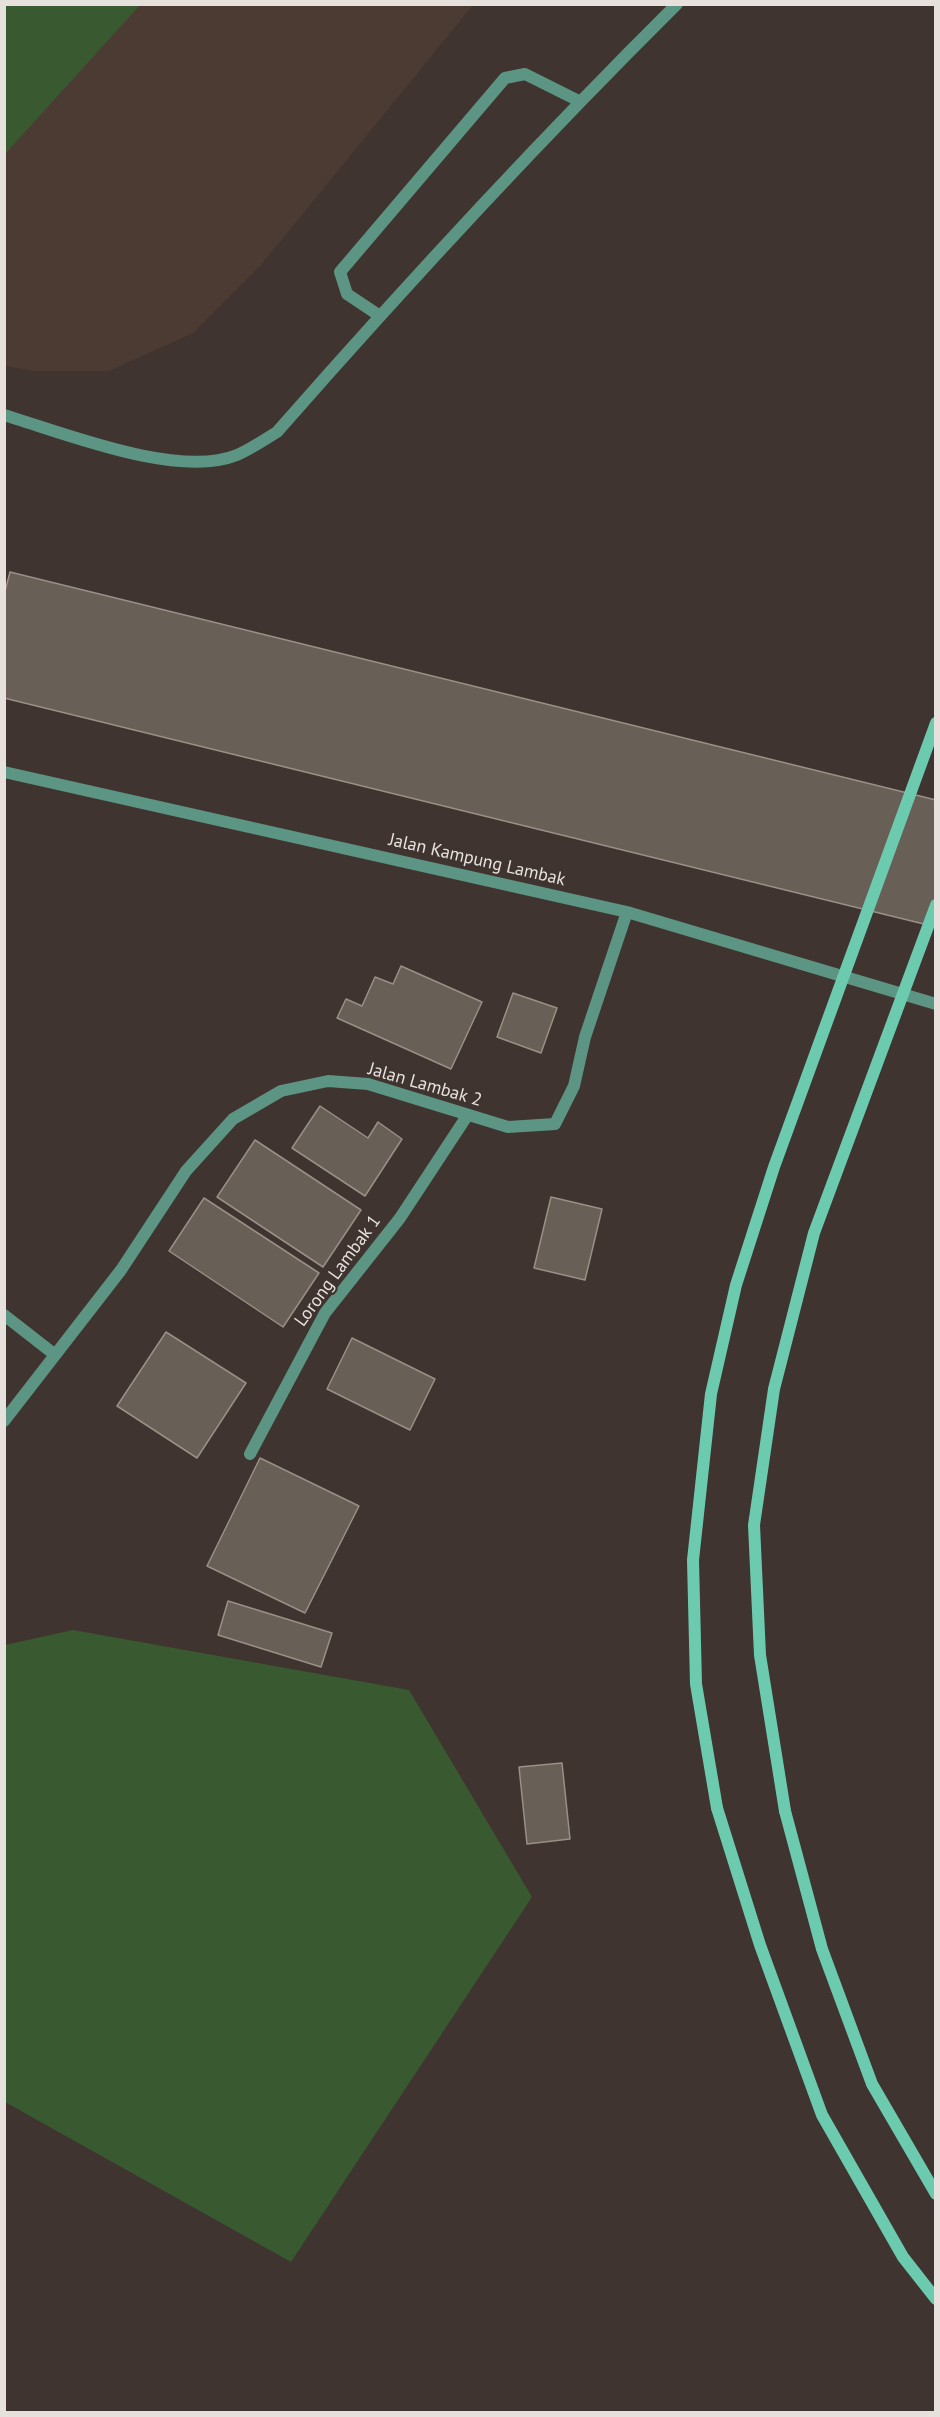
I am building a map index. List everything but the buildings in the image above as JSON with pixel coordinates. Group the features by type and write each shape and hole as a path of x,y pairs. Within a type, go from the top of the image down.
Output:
{"main road":[{"path":"936,723 774,1167 736,1285 711,1394 693,1560 696,1684 717,1808 760,1946 822,2115 903,2257 936,2299"},
{"path":"936,905 814,1233 774,1389 754,1525 760,1655 785,1811 822,1949 872,2084 936,2194"}],"street":[{"path":"4,415 99,444 191,462 213,461 236,455 277,432 380,316 579,101 677,4"},
{"path":"380,316 346,294 340,272 505,78 525,74 579,101"},
{"name":"Jalan Kampung Lambak","path":"4,772 627,912 936,1004"},
{"name":"Jalan Lambak 2","path":"4,1421 121,1270 186,1171 233,1119 281,1091 328,1081 368,1084 508,1127 555,1124 574,1086 585,1037 627,912"},
{"name":"Lorong Lambak 1","path":"250,1454 325,1313 400,1218 467,1116"},
{"path":"4,1315 54,1354"}],"shaded area":[{"path":"4,5 473,5 261,265 193,333 109,371 33,371 5,366"}],"green space":[{"path":"4,5 140,5 5,154"},
{"path":"73,1630 409,1690 532,1897 291,2262 5,2102 5,1645"}]}
